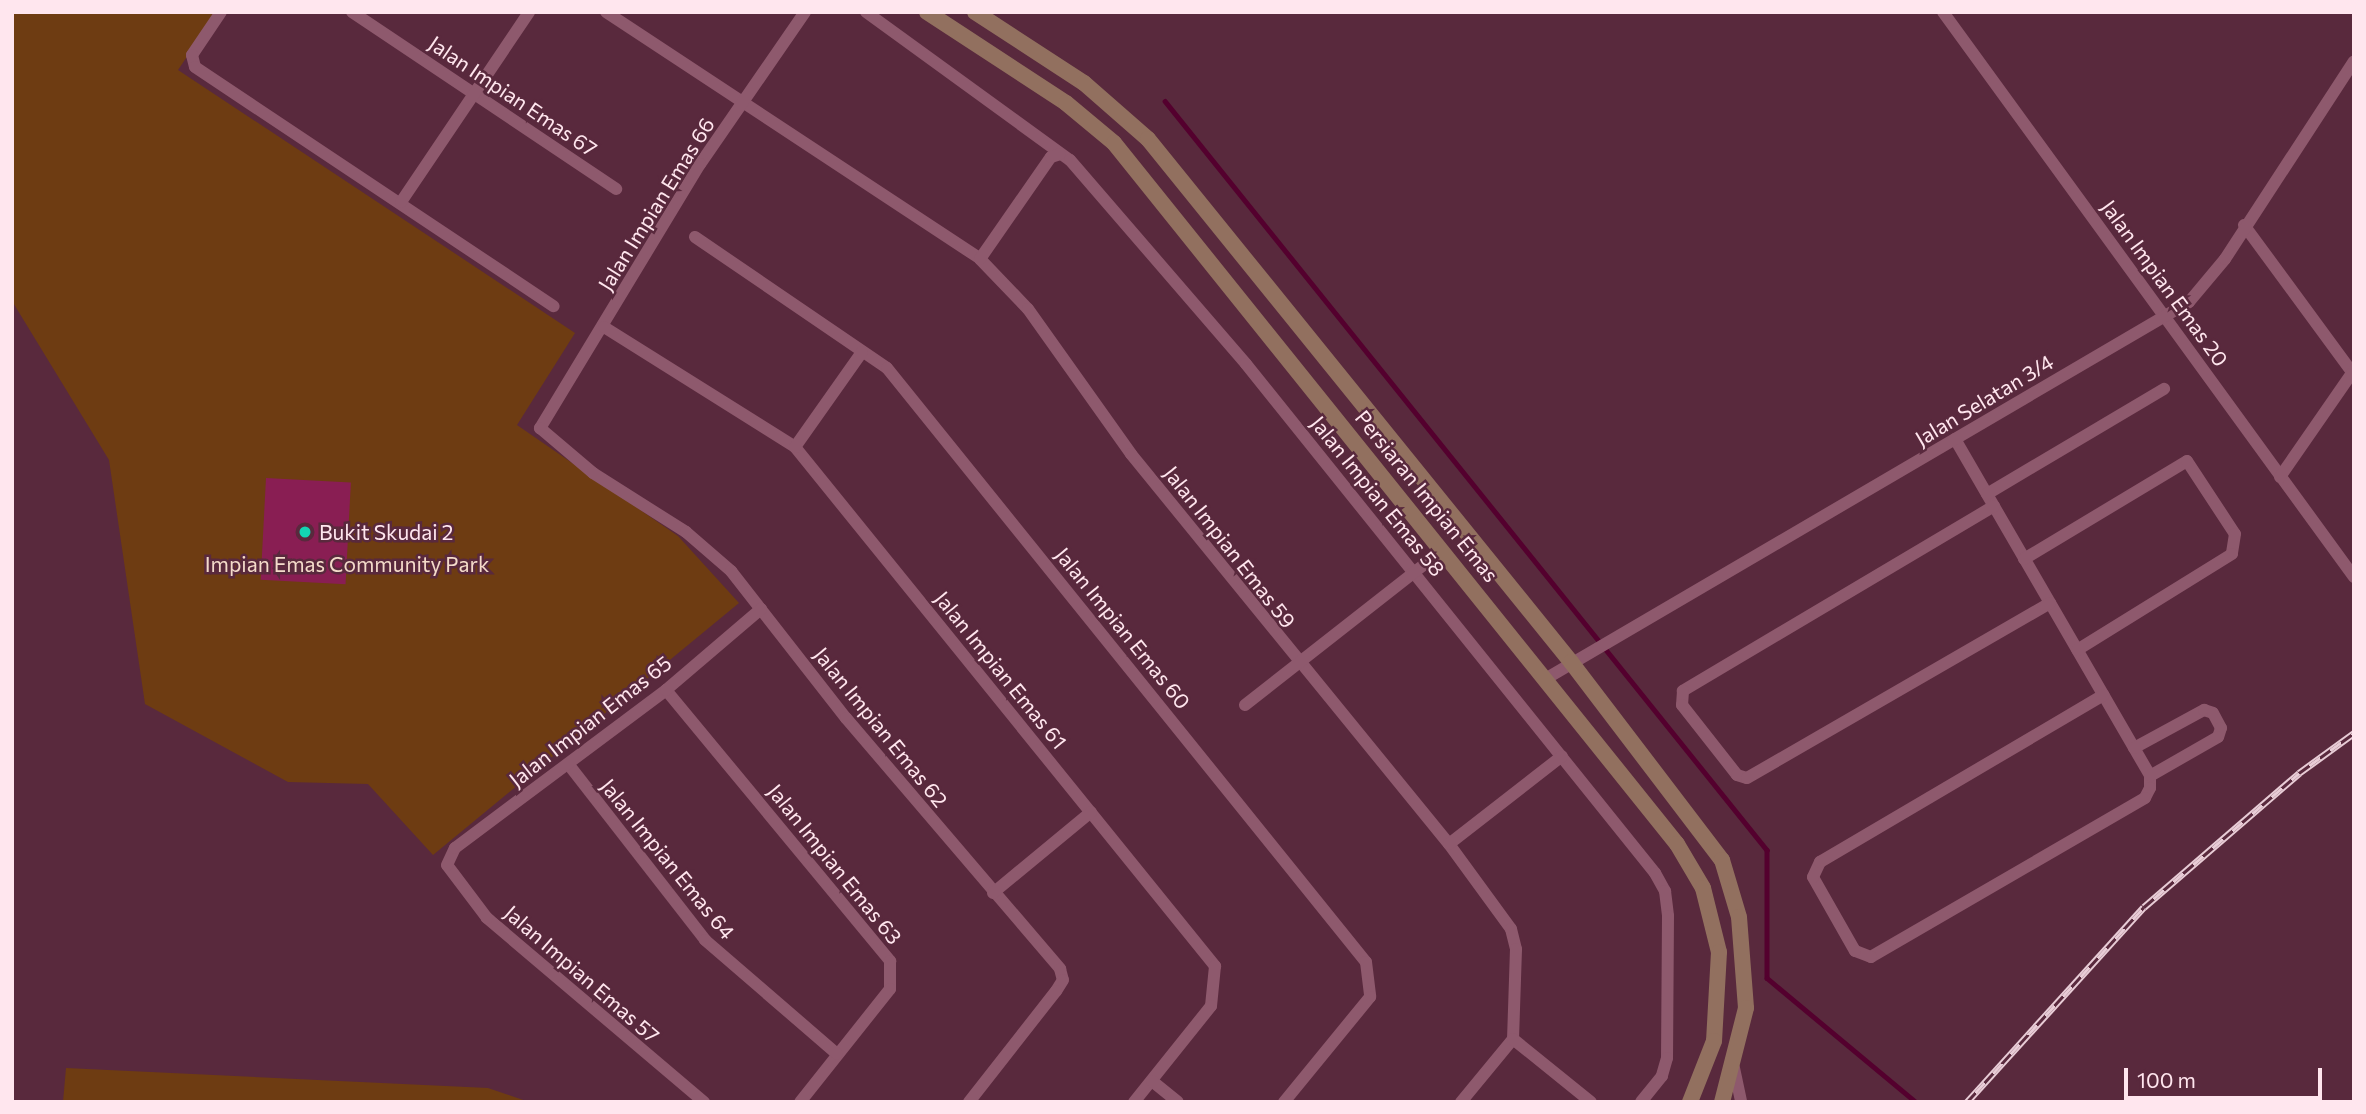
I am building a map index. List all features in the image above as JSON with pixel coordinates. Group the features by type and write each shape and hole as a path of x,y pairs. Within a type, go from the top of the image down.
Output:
{"main road":[{"name":"Persiaran Impian Emas","path":"927,12 1066,103 1114,143 1547,678 1677,844 1703,888 1719,952 1714,1041 1689,1102"},
{"name":"Persiaran Impian Emas","path":"975,12 1083,83 1148,139 1571,662 1722,860 1746,960 1746,1007 1734,1064 1721,1102"}],"street":[{"path":"221,12 192,55 195,68 401,202 554,306"},
{"name":"Jalan Impian Emas 67","path":"352,12 475,92 616,190"},
{"path":"401,202 529,12"},
{"name":"Jalan Impian Emas 59","path":"606,12 980,259 1028,309 1131,454 1298,665 1450,844 1511,929 1517,995 1513,1039"},
{"name":"Jalan Impian Emas 66","path":"541,418 604,327 742,103 805,12"},
{"name":"Jalan Impian Emas 58","path":"866,12 1060,153 1246,364 1562,756 1665,891 1667,1058 1662,1076 1641,1102"},
{"name":"Jalan Impian Emas 20","path":"1944,12 2354,577"},
{"name":"Jalan Selatan 3/4","path":"1547,678 2189,302 2354,61"},
{"path":"980,259 1051,157 1060,153"},
{"path":"2244,225 2353,371 2280,477"},
{"name":"Jalan Impian Emas 60","path":"695,237 862,352 895,378 1366,962 1370,997 1284,1102"},
{"name":"Jalan Impian Emas 61","path":"604,327 795,447 1214,966 1211,1006 1134,1102"},
{"path":"795,447 862,352"},
{"path":"1987,494 2164,389"},
{"name":"Jalan Impian Emas 62","path":"541,418 543,435 686,532 731,571 993,893 1060,969 1063,980 969,1102"},
{"path":"1955,439 2150,776 2145,798 1871,957 1855,951 1813,877 1820,862 2103,695"},
{"path":"2024,559 2187,461 2235,534 2232,554 2077,650"},
{"path":"1994,506 1683,691 1682,705 1737,775 1747,778 2050,603"},
{"path":"1245,705 1443,550"},
{"name":"Jalan Impian Emas 65","path":"447,864 455,848 666,690 761,608"},
{"name":"Jalan Impian Emas 63","path":"666,690 890,961 890,989 800,1102"},
{"path":"2134,748 2204,710 2213,713 2221,728 2218,737 2150,776"},
{"path":"1450,844 1562,756"},
{"name":"Jalan Impian Emas 64","path":"569,765 705,940 837,1054"},
{"path":"993,893 1091,812"},
{"name":"Jalan Impian Emas 57","path":"447,864 487,918 704,1102"},
{"path":"1461,1102 1513,1039 1591,1102"},
{"path":"1734,1064 1741,1102"},
{"path":"1152,1081 1178,1102"}],"green space":[{"name":"Impian Emas Community Park","path":"12,12 217,12 178,70 575,333 517,425 678,536 739,603 433,855 368,784 288,782 145,704 109,460 12,301"},
{"path":"66,1068 488,1088 529,1102 63,1102"}],"building":[{"name":"Bukit Skudai 2","path":"266,478 351,482 346,584 261,580"}],"waterway":[{"path":"1165,101 1767,850 1767,978 1916,1102"}],"railway":[{"path":"1967,1102 2144,907 2299,773 2354,733"}],"place":[{"name":"Bukit Skudai 2","path":"305,532"}]}
